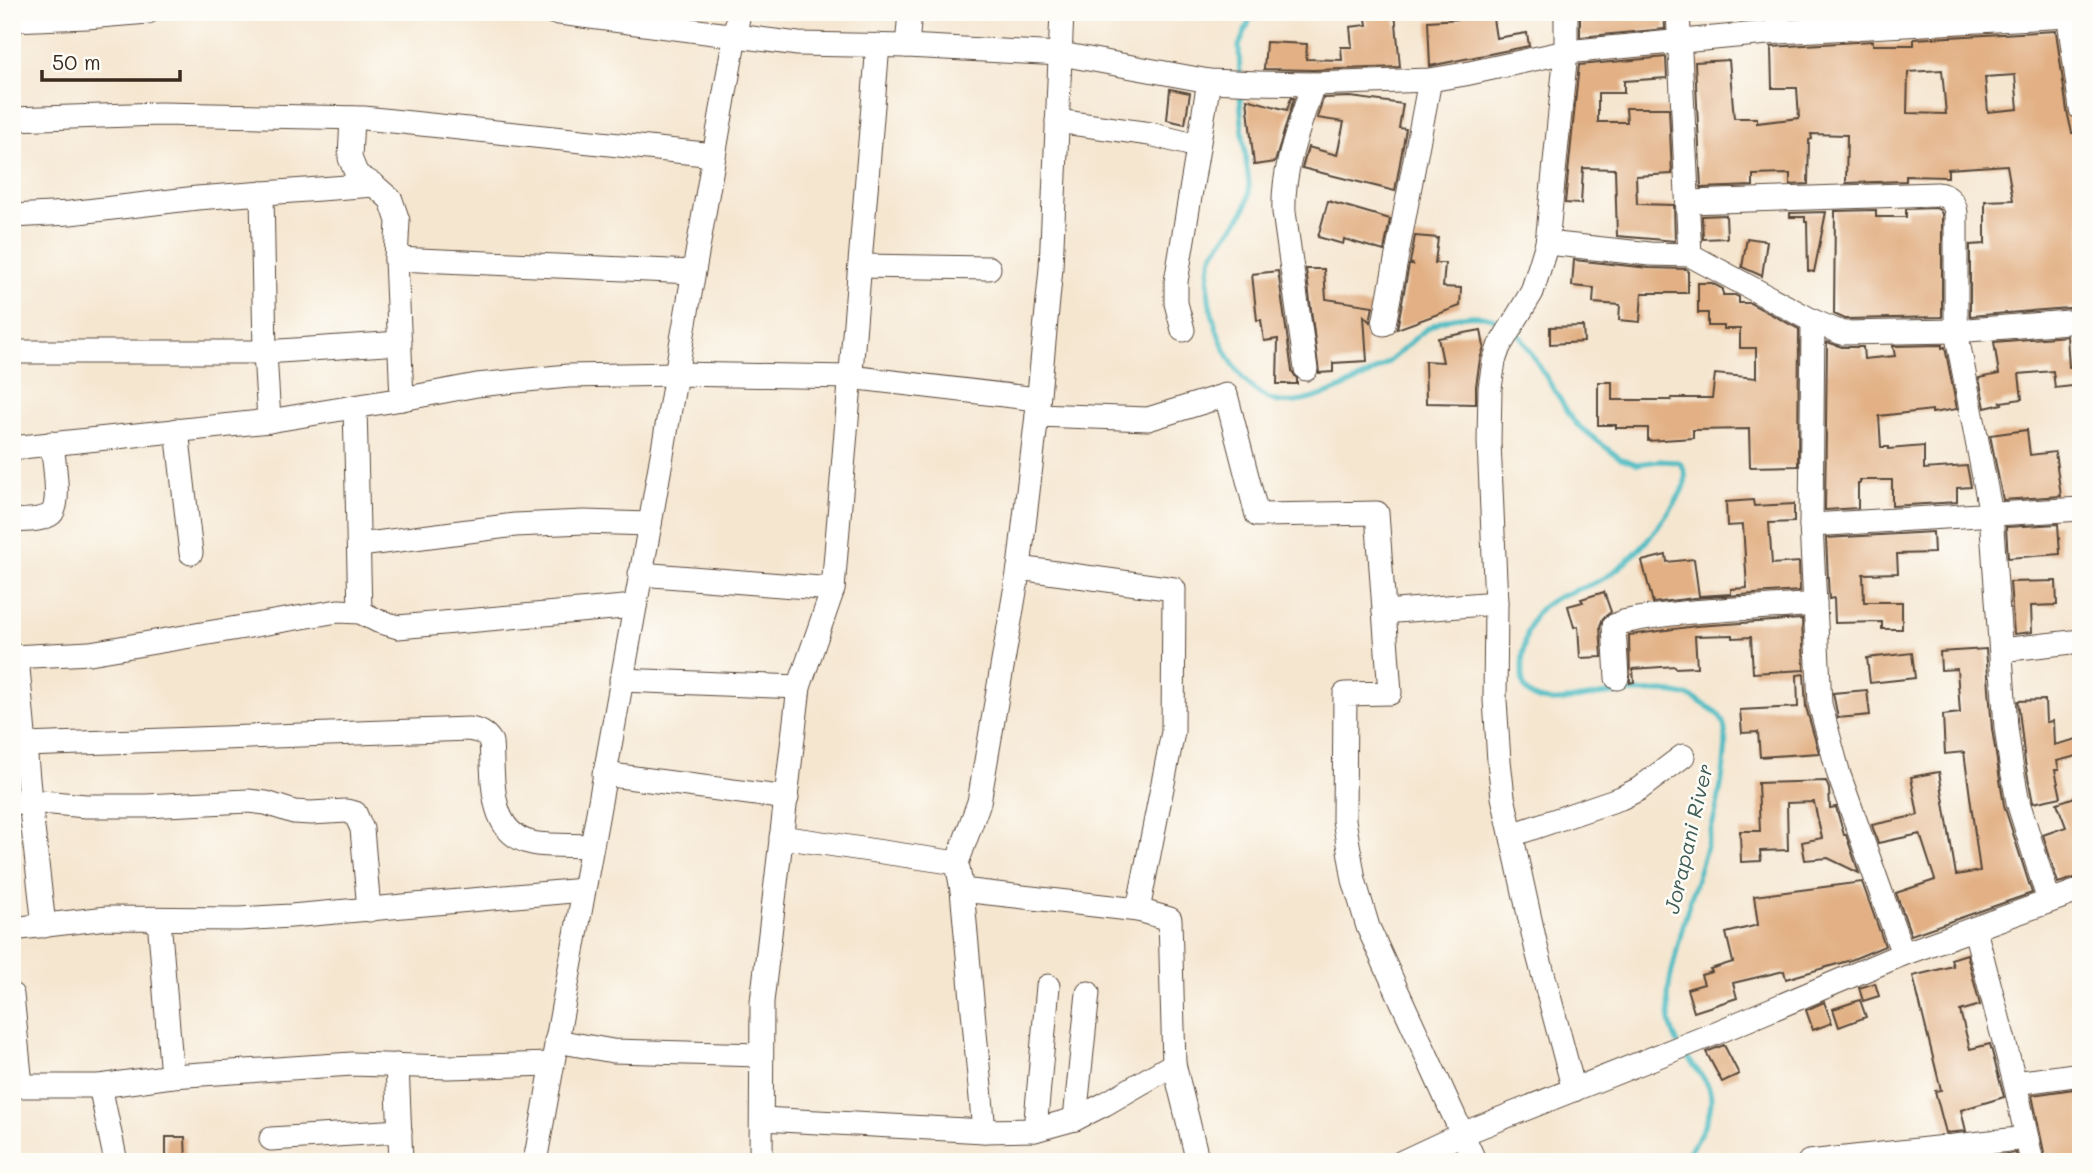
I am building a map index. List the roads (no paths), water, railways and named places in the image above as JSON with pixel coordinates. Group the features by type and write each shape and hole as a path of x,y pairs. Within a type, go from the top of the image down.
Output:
{"street":[{"path":"12,20 148,12"},
{"path":"552,12 737,23 798,44 907,46 1061,54 1216,82 1313,84 1430,80 1566,52 1680,41 1778,22 2068,14 2081,109"},
{"path":"907,46 910,12"},
{"path":"984,1131 962,890 957,863 979,802 1019,568 1051,268 1062,12"},
{"path":"1566,12 1566,52 1547,243 1532,292 1499,347 1491,374 1489,442 1496,603 1494,700 1503,797 1538,951 1574,1090"},
{"path":"1678,12 1690,255"},
{"path":"535,1162 737,23"},
{"path":"761,1162 762,1002 799,687 833,589 878,45"},
{"path":"1384,324 1430,80"},
{"path":"1183,330 1176,303 1176,282 1197,146 1216,82"},
{"path":"1306,369 1283,195 1288,162 1313,84"},
{"path":"12,119 160,114 352,118 714,155"},
{"path":"352,118 351,158 356,175 391,200 398,221 396,259 402,400"},
{"path":"1057,121 1150,134 1197,146"},
{"path":"12,216 69,213 197,198 374,186"},
{"path":"262,193 269,421"},
{"path":"1688,202 1941,194 1950,199 1956,213 1956,331 1991,514 2006,727 2018,802 2049,901"},
{"path":"1547,243 1650,254 1690,255 1813,321 1842,333 1956,331 2081,321"},
{"path":"396,259 693,272"},
{"path":"860,266 989,268"},
{"path":"1813,321 1811,525 1819,704 1839,775 1903,954"},
{"path":"12,352 265,352 400,343"},
{"path":"12,448 269,421 477,385 568,376 676,374 850,377 1037,407 1148,419 1226,395 1257,515 1377,513 1390,693 1345,695 1344,820 1354,880 1368,927 1475,1162"},
{"path":"355,407 360,612"},
{"path":"177,430 191,553"},
{"path":"12,521 50,515 55,508 57,497 52,443"},
{"path":"1811,525 2081,509"},
{"path":"359,545 515,525 584,522 650,524"},
{"path":"1019,568 1174,589 1173,732 1138,910"},
{"path":"640,574 833,589"},
{"path":"1384,612 1496,603"},
{"path":"1617,678 1614,626 1623,622 1694,611 1815,604"},
{"path":"44,926 21,802 25,745 15,657 90,653 338,611 360,612 398,627 635,607"},
{"path":"2001,650 2081,640"},
{"path":"621,680 799,687"},
{"path":"25,745 478,731 486,735 491,742 497,812 504,827 515,836 535,844 591,846"},
{"path":"1512,835 1621,798 1639,789 1683,755"},
{"path":"604,774 787,797"},
{"path":"21,802 146,806 248,801 266,803 294,812 355,813 362,830 369,910"},
{"path":"781,837 957,863"},
{"path":"12,929 107,918 239,919 583,890"},
{"path":"962,890 1138,910 1170,919 1174,1064 1198,1162"},
{"path":"1402,1162 1462,1134 1711,1035 1903,954 2081,890"},
{"path":"159,919 172,1076"},
{"path":"1975,930 2015,1083 2032,1162"},
{"path":"1035,1130 1048,986"},
{"path":"1075,1119 1088,993"},
{"path":"12,995 17,1086 100,1086 172,1076 352,1064 448,1067 554,1052 760,1055"},
{"path":"762,1119 984,1131 1035,1130 1075,1119 1174,1064"},
{"path":"397,1065 401,1162"},
{"path":"2015,1083 2081,1074"},
{"path":"100,1086 116,1162"},
{"path":"271,1139 400,1132"},
{"path":"1809,1162 2027,1138"}],"waterway":[{"name":"Jorapani River","path":"1240,77 1239,46 1253,12"},
{"name":"Jorapani River","path":"1240,87 1249,193 1240,217 1214,252 1208,288 1214,322 1225,350 1251,387 1275,401 1314,398 1357,381 1380,368 1433,325 1469,316 1489,317 1505,324"},
{"name":"Jorapani River","path":"1515,333 1521,337 1575,423 1620,458 1637,464 1679,462 1685,473 1685,483 1677,499 1635,553 1606,577 1553,599 1537,613 1526,638 1522,664 1525,688 1529,694 1545,701 1616,693 1682,694 1716,712 1723,722 1725,750 1717,804 1669,985 1669,1015 1678,1043"},
{"name":"Jorapani River","path":"1682,1162 1705,1124 1711,1102 1706,1082 1683,1051"}]}
